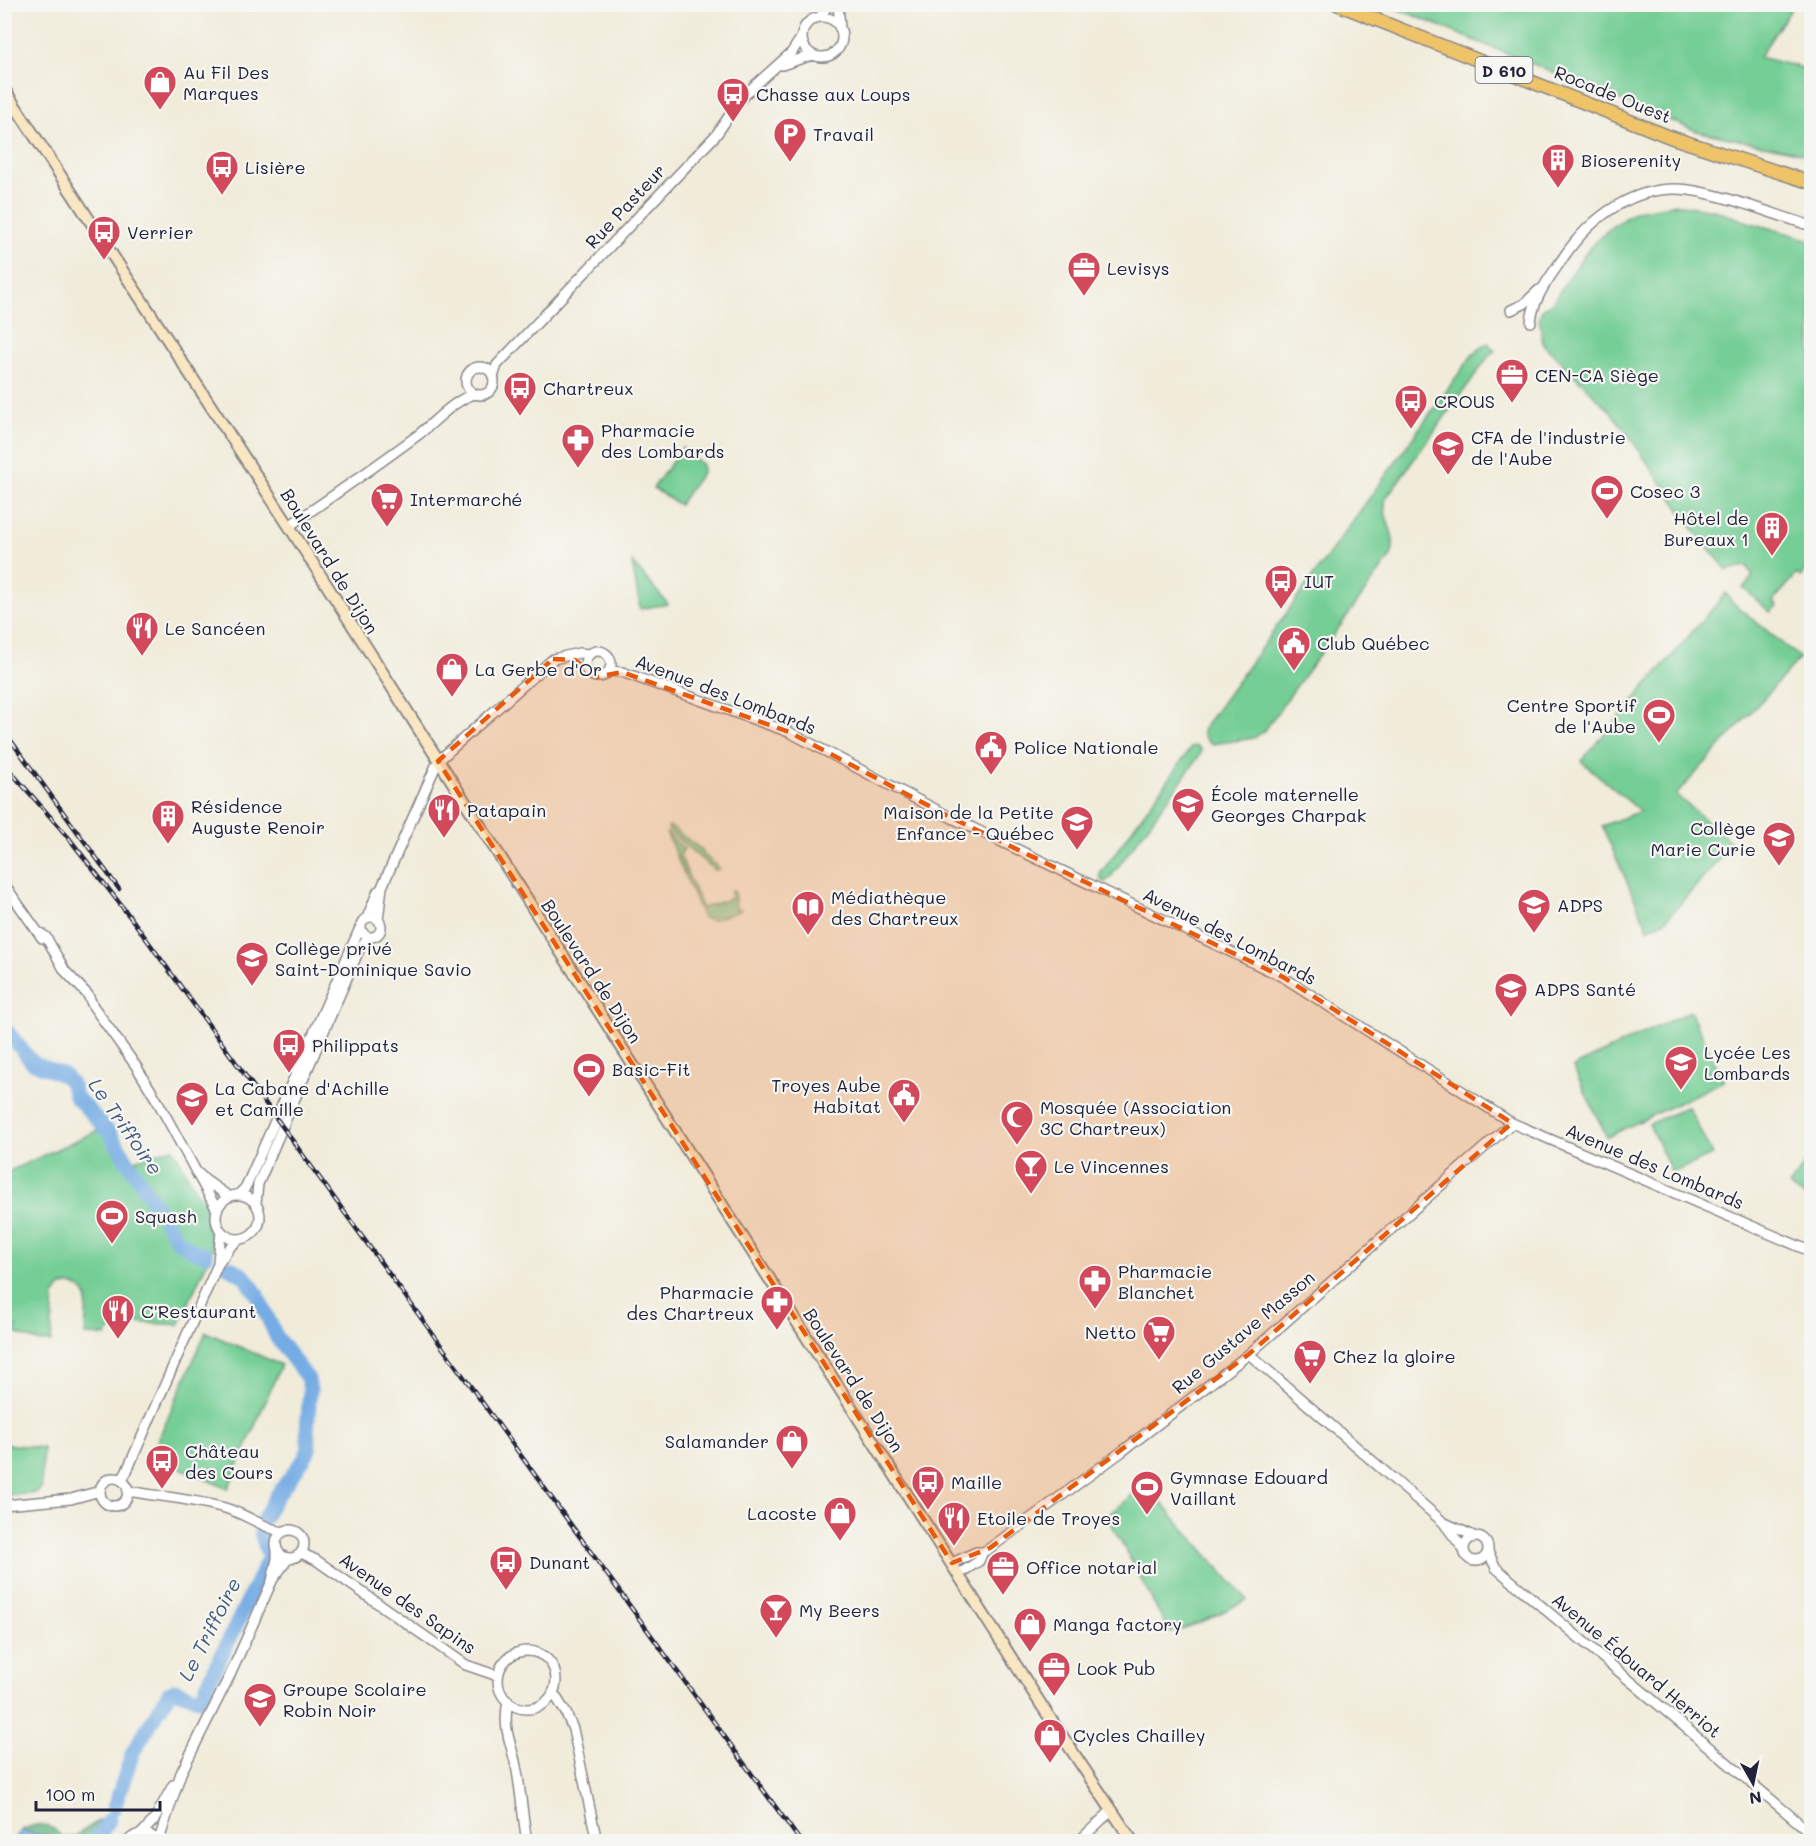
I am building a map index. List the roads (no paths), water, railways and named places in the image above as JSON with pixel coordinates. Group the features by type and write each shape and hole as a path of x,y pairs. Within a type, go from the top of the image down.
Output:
{"main road":[{"name":"Rocade Ouest","path":"1337,4 1670,136 1812,183"},
{"name":"Boulevard de Dijon","path":"4,89 289,526 1036,1696 1133,1842"}],"street":[{"path":"820,17 829,4"},
{"path":"838,4 840,28 841,43 834,53 823,58 806,51 801,38 804,26 814,18 831,19 840,28"},
{"name":"Rue Pasteur","path":"493,377 497,365 716,135 743,96 792,52 801,38"},
{"name":"Rue Pasteur","path":"775,69 812,55"},
{"path":"1531,322 1536,301 1567,252 1601,216 1630,199 1647,193 1686,190 1707,194 1812,226"},
{"path":"1511,310 1524,304 1549,280"},
{"path":"459,400 467,375 472,370 477,367 486,368 497,365"},
{"path":"289,526 380,464 459,400 474,394 482,395 489,392 493,385 493,377 486,368"},
{"path":"466,384 474,394"},
{"path":"367,918 438,761 553,659 579,653 604,652 610,666 604,676 591,675 586,670 585,664 590,654"},
{"path":"561,657 585,664"},
{"name":"Avenue des Lombards","path":"610,666 789,732 952,818 1283,978 1512,1123 1812,1252"},
{"path":"4,884 40,933 46,937 66,971 88,995 93,1006 147,1084 217,1210 218,1225 221,1231 227,1236 240,1239"},
{"path":"256,1203 258,1184 361,945 368,938 379,934 381,928 378,920 382,887"},
{"path":"239,1194 249,1180 362,922 373,917 378,920"},
{"path":"360,928 362,934 368,938"},
{"name":"Rue Gustave Masson","path":"959,1574 979,1560 983,1552 1249,1354 1512,1123"},
{"path":"192,1165 205,1180 228,1196"},
{"path":"121,1480 218,1264 231,1246 240,1239 250,1236 259,1225 261,1213 252,1198 239,1194 228,1196 217,1210"},
{"path":"218,1264 221,1231"},
{"path":"1249,1354 1443,1522 1466,1556 1475,1562 1482,1560 1488,1552 1486,1542 1482,1538 1443,1522"},
{"path":"115,1478 121,1480 128,1491 124,1501 114,1505 104,1502 101,1487 107,1480 115,1478"},
{"path":"4,1505 71,1499 100,1491"},
{"path":"128,1491 183,1499 228,1509 266,1527 283,1532 294,1531 302,1538 304,1545 296,1555 287,1560 272,1581"},
{"path":"266,1527 284,1557 296,1555"},
{"path":"142,1833 154,1820 181,1773 231,1673 272,1581 279,1536 283,1532"},
{"path":"1464,1550 1468,1540 1476,1537"},
{"name":"Rue Gustave Masson","path":"952,1563 975,1552 983,1552"},
{"name":"Avenue Édouard Herriot","path":"1488,1552 1497,1568 1812,1834"},
{"name":"Avenue des Sapins","path":"296,1555 316,1560 466,1665 498,1676"},
{"name":"Avenue Édouard Herriot","path":"1475,1562 1497,1568"},
{"path":"525,1651 541,1654 550,1662 555,1672 556,1683 553,1692 544,1702 534,1707 523,1708 508,1701 499,1686 498,1676 501,1666 510,1656 525,1651"},
{"path":"553,1692 573,1730 597,1842"},
{"path":"508,1701 505,1724 516,1767 527,1842"},
{"path":"127,1842 135,1835 142,1833 154,1836 159,1841 181,1773"},
{"path":"1078,1842 1112,1810"}],"water":[{"path":"21,1831 52,1837 61,1841 13,1841"}],"waterway":[{"name":"Le Triffoire","path":"4,1028 32,1062 65,1076 72,1085 75,1096 109,1132 177,1240 194,1251 206,1255"},
{"name":"Le Triffoire","path":"229,1267 244,1276 257,1294 277,1338 308,1379 310,1390 307,1430 309,1449 264,1518"},
{"name":"Le Triffoire","path":"114,1808 133,1752 169,1693 175,1690 199,1699 202,1696 269,1557 261,1533"},
{"name":"Le Triffoire","path":"91,1842 101,1833 109,1820"}],"railway":[{"path":"4,731 119,889"},
{"path":"4,764 68,837 134,922 801,1842"}],"place":[{"name":"Au Fil Des Marques","path":"160,111"},
{"name":"Chasse aux Loups","path":"733,123"},
{"name":"Travail","path":"790,163"},
{"name":"Bioserenity","path":"1558,189"},
{"name":"Lisière","path":"222,196"},
{"name":"Verrier","path":"104,261"},
{"name":"Levisys","path":"1084,297"},
{"name":"CEN-CA Siège","path":"1512,404"},
{"name":"Chartreux","path":"520,417"},
{"name":"CROUS","path":"1411,430"},
{"name":"Pharmacie des Lombards","path":"578,469"},
{"name":"CFA de l'industrie de l'Aube","path":"1448,476"},
{"name":"Cosec 3","path":"1607,520"},
{"name":"Intermarché","path":"387,528"},
{"name":"Hôtel de Bureaux 1","path":"1772,557"},
{"name":"IUT","path":"1281,610"},
{"name":"Le Sancéen","path":"142,657"},
{"name":"Club Québec","path":"1294,672"},
{"name":"La Gerbe d'Or","path":"452,698"},
{"name":"Centre Sportif de l'Aube","path":"1659,744"},
{"name":"Police Nationale","path":"991,776"},
{"name":"École maternelle Georges Charpak","path":"1188,833"},
{"name":"Patapain","path":"444,839"},
{"name":"Résidence Auguste Renoir","path":"168,845"},
{"name":"Maison de la Petite Enfance - Québec","path":"1077,851"},
{"name":"Collège Marie Curie","path":"1779,867"},
{"name":"ADPS","path":"1534,934"},
{"name":"Médiathèque des Chartreux","path":"808,936"},
{"name":"Collège privé Saint-Dominique Savio","path":"252,987"},
{"name":"ADPS Santé","path":"1511,1018"},
{"name":"Philippats","path":"289,1074"},
{"name":"Lycée Les Lombards","path":"1681,1091"},
{"name":"Basic-Fit","path":"589,1098"},
{"name":"Troyes Aube Habitat","path":"904,1124"},
{"name":"La Cabane d'Achille et Camille","path":"192,1127"},
{"name":"Mosquée (Association 3C Chartreux)","path":"1017,1146"},
{"name":"Le Vincennes","path":"1031,1195"},
{"name":"Squash","path":"112,1245"},
{"name":"Pharmacie Blanchet","path":"1095,1310"},
{"name":"Pharmacie des Chartreux","path":"777,1331"},
{"name":"C'Restaurant","path":"118,1340"},
{"name":"Netto","path":"1159,1361"},
{"name":"Chez la gloire","path":"1310,1385"},
{"name":"Salamander","path":"792,1470"},
{"name":"Château des Cours","path":"162,1490"},
{"name":"Maille","path":"928,1511"},
{"name":"Gymnase Edouard Vaillant","path":"1147,1516"},
{"name":"Lacoste","path":"840,1542"},
{"name":"Etoile de Troyes","path":"954,1547"},
{"name":"Dunant","path":"506,1591"},
{"name":"Office notarial","path":"1003,1596"},
{"name":"My Beers","path":"776,1639"},
{"name":"Manga factory","path":"1030,1653"},
{"name":"Look Pub","path":"1054,1697"},
{"name":"Groupe Scolaire Robin Noir","path":"260,1728"},
{"name":"Cycles Chailley","path":"1050,1764"}]}
